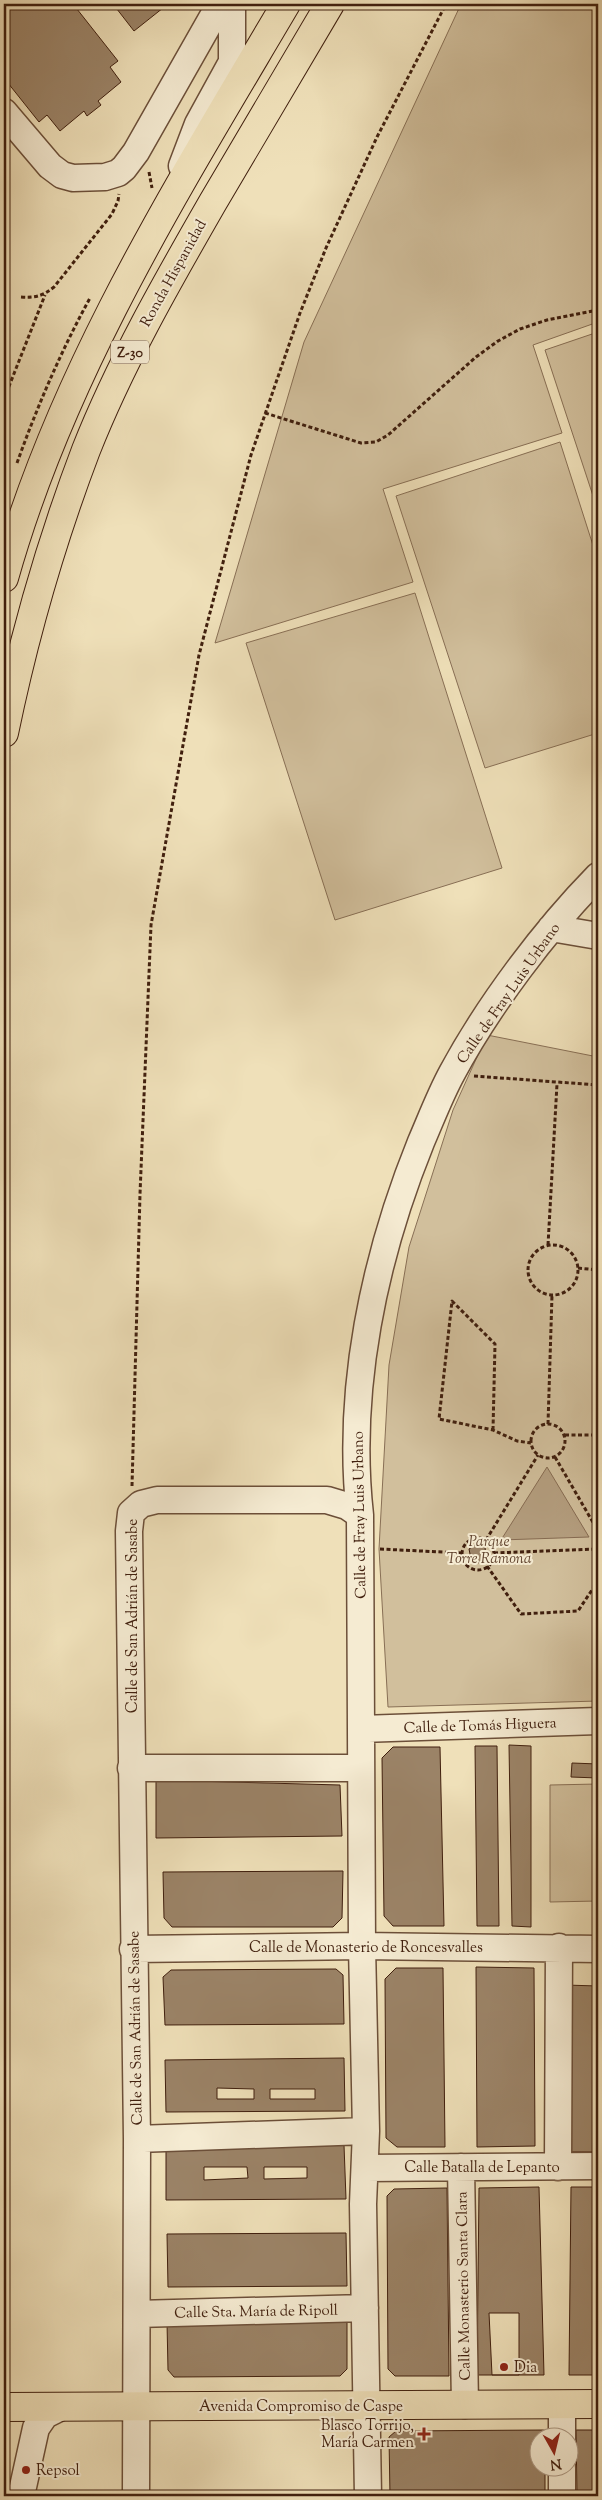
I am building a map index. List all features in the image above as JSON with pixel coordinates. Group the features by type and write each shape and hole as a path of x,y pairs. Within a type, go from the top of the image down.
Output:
{"main road":[{"name":"Z-30","path":"4,578 13,545 53,437 99,334 174,193 286,4"},
{"name":"Ronda Hispanidad","path":"4,733 25,640 51,551 86,449 133,346 180,258 330,4"},
{"name":"Avenida Compromiso de Caspe","path":"4,2407 598,2404"}],"street":[{"path":"4,112 54,171 74,178 89,178 118,173 136,152 220,4"},
{"path":"174,193 192,136 232,62 232,4"},
{"name":"Calle de Fray Luis Urbano","path":"368,2496 366,2405 358,2309 366,2168 357,2132 362,1946 353,1768 361,1729 360,1515 356,1477 362,1366 373,1300 389,1234 409,1172 451,1074 476,1032 551,928 598,876"},
{"path":"551,928 598,936"},
{"path":"327,1500 349,1486 356,1477"},
{"name":"Calle de San Adrián de Sasabe","path":"136,2496 136,2406 149,2313 148,2139 133,1950 140,1768 129,1531 131,1512 141,1504 157,1500 327,1500 347,1506 360,1515"},
{"name":"Calle de Tomás Higuera","path":"361,1729 598,1721"},
{"path":"140,1768 353,1768"},
{"name":"Calle de Monasterio de Roncesvalles","path":"133,1950 362,1946 559,1947 598,1949"},
{"path":"558,2166 559,1947"},
{"path":"148,2139 357,2132"},
{"name":"Calle Batalla de Lepanto","path":"366,2168 598,2166"},
{"name":"Calle Monasterio Santa Clara","path":"461,2167 465,2405"},
{"name":"Calle Sta. María de Ripoll","path":"149,2313 358,2309"},
{"path":"562,2405 562,2428"},
{"path":"21,2496 36,2428 45,2416 61,2407"},
{"path":"562,2478 562,2496"}],"path":[{"path":"131,1512 140,1194 151,925 199,655 251,455 300,313 326,248 377,137 446,4"},
{"path":"4,399 45,295 77,260 112,214 119,196 118,173"},
{"path":"21,297 34,298 45,295"},
{"path":"266,413 361,443 376,442 388,435 476,357 498,341 520,329 547,320 598,310"},
{"path":"472,1076 557,1084 598,1085"},
{"path":"548,1245 557,1084"},
{"path":"548,1245 561,1245 568,1250 574,1256 578,1268 576,1280 572,1287 565,1292 552,1295 534,1288 527,1272 531,1256 537,1249 548,1245"},
{"path":"578,1268 598,1270"},
{"path":"548,1424 552,1295"},
{"path":"494,1430 495,1344 452,1301 439,1419 494,1430 517,1441 531,1443"},
{"path":"548,1424 558,1426 565,1436 565,1447 555,1457 546,1458 538,1455 531,1443 531,1437 537,1428 548,1424"},
{"path":"565,1436 598,1435"},
{"path":"486,1540 538,1455"},
{"path":"555,1457 598,1531"},
{"path":"487,1566 472,1568 465,1562 462,1553 468,1541 477,1538 486,1540 494,1553"},
{"path":"379,1549 462,1553"},
{"path":"494,1553 598,1549"},
{"path":"487,1566 494,1553"},
{"path":"487,1566 520,1614 578,1611 598,1581"}],"green space":[{"path":"461,4 598,4 598,322 533,345 562,433 383,489 413,582 215,643 304,342"},
{"path":"598,332 598,511 545,350"},
{"path":"560,442 598,561 598,733 485,768 396,496"},
{"path":"415,593 502,868 335,920 246,643"},
{"name":"Parque Torre Ramona","path":"487,1035 598,1057 598,1701 388,1707 379,1549 389,1365 409,1247 453,1110"},
{"path":"598,1784 598,1901 550,1902 550,1785"}],"shaded area":[{"path":"547,1467 589,1537 501,1540"}],"building":[{"path":"4,4 73,4 118,61 110,67 121,82 98,101 101,105 87,116 84,111 60,131 47,115 39,122 4,78"},
{"path":"113,4 168,4 134,31"},
{"path":"478,1543 485,1547 486,1558 479,1563 471,1559 469,1549"},
{"path":"509,1745 531,1746 531,1927 512,1926"},
{"path":"475,1746 497,1746 499,1926 477,1926"},
{"path":"393,1747 440,1747 444,1926 393,1926 384,1916 382,1758"},
{"path":"572,1763 598,1764 598,1778 571,1777"},
{"path":"156,1780 340,1785 342,1836 156,1838"},
{"path":"343,1871 342,1918 333,1927 172,1927 164,1918 163,1872"},
{"path":"476,1967 534,1968 535,2146 477,2147"},
{"path":"396,1968 443,1968 445,2147 397,2147 386,2138 385,1979"},
{"path":"336,1969 343,1975 344,2024 165,2025 163,1977 171,1970"},
{"path":"565,1985 598,1986 598,2152 564,2152"},
{"path":"344,2058 345,2111 166,2112 165,2060","holes":["217,2088 254,2089 254,2099 217,2099","270,2089 315,2089 315,2099 270,2099"]},
{"path":"344,2145 346,2199 166,2200 166,2147","holes":["204,2167 247,2167 248,2178 204,2180","264,2167 307,2167 307,2178 264,2179"]},
{"path":"539,2187 544,2375 477,2375 479,2188"},
{"path":"571,2187 598,2187 598,2375 569,2375"},
{"path":"447,2188 449,2376 395,2376 388,2369 387,2196 394,2189"},
{"path":"346,2233 347,2286 168,2287 167,2234"},
{"path":"489,2313 519,2313 519,2375 492,2375"},
{"path":"347,2320 347,2369 340,2376 174,2377 168,2370 167,2322"},
{"path":"530,2430 530,2478 545,2478 545,2496 390,2496 389,2437 396,2431"},
{"path":"580,2430 598,2430 598,2496 577,2496 577,2478 580,2478"}],"place":[{"name":"Dia","path":"504,2367"},
{"name":"Blasco Torrijo, María Carmen","path":"424,2434"},
{"name":"Repsol","path":"26,2470"}]}
